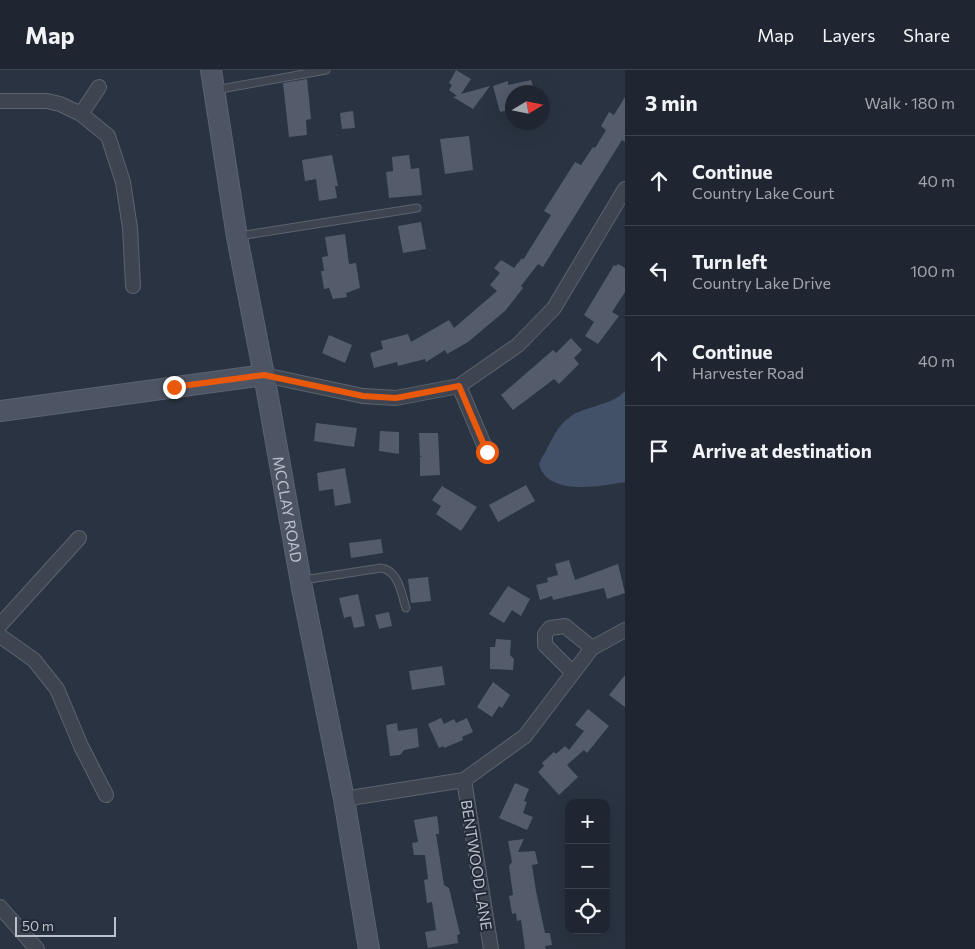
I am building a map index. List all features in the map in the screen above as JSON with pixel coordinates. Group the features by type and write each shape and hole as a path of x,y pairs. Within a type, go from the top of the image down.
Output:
{"main road":[{"name":"MCCLAY ROAD","path":"213,80 237,237 264,375 300,581 344,799 369,949"},
{"path":"0,411 264,375"}],"street":[{"path":"81,114 99,87"},
{"path":"0,101 47,101 60,104 81,114 108,136 123,182 130,228 133,286"},
{"path":"264,375 363,396 388,398 416,395 459,386 518,345 554,308 625,190"},
{"path":"459,386 487,452"},
{"path":"0,625 79,538"},
{"path":"574,674 545,645 546,634 550,628 565,626 592,648"},
{"path":"344,799 464,780 524,736 574,674 592,648 625,630"},
{"path":"0,636 34,660 57,689 81,746 106,795"},
{"name":"BENTWOOD LANE","path":"464,780 491,949"},
{"path":"0,906 37,949"}],"lane":[{"path":"213,80 326,70"},
{"path":"237,237 417,208"},
{"path":"300,581 381,568 394,574 406,608"}],"water":[{"path":"625,391 625,482 603,486 576,487 553,481 544,474 539,464 555,433 562,424 580,411 612,400"}],"building":[{"path":"456,70 471,79 461,94 490,86 473,109 453,97 457,96 449,90 452,85 449,83"},
{"path":"307,79 311,119 306,120 307,135 289,137 283,83"},
{"path":"531,80 533,85 508,85"},
{"path":"508,81 508,85 505,85 505,111 500,112 493,86"},
{"path":"625,97 625,142 622,140 543,267 538,264 521,286 523,288 505,311 468,342 447,354 445,350 426,362 425,359 398,366 397,362 374,368 370,353 383,349 381,341 408,334 411,342 449,320 454,328 497,291 490,285 500,273 494,268 501,260 514,268 522,258 523,260 551,215 544,211 575,162 581,165 593,147 595,148 606,130 601,126 609,112 614,115"},
{"path":"353,111 355,128 342,129 340,113"},
{"path":"469,136 473,170 445,174 440,139"},
{"path":"332,155 338,186 335,186 337,198 319,201 316,179 305,181 302,160"},
{"path":"409,155 411,169 419,168 422,195 389,198 386,172 393,171 392,157"},
{"path":"421,222 426,249 403,253 398,226"},
{"path":"345,234 349,264 356,263 360,288 346,293 347,297 333,299 329,288 324,289 321,271 324,271 322,257 328,256 325,237"},
{"path":"618,264 625,268 625,292 612,312 619,316 598,344 585,336 594,322 584,315 614,265"},
{"path":"329,335 352,345 345,363 322,353"},
{"path":"571,338 582,350 574,358 579,364 559,384 554,379 513,410 501,395 553,350 556,353"},
{"path":"316,423 357,428 354,447 314,441"},
{"path":"380,431 399,432 399,454 379,451"},
{"path":"419,433 438,433 440,475 420,476 420,457 422,457 420,456"},
{"path":"345,468 351,503 335,506 333,489 319,491 317,473"},
{"path":"526,485 535,501 498,522 489,505"},
{"path":"442,486 477,507 461,531 436,514 441,506 432,500"},
{"path":"381,539 383,553 351,558 349,543"},
{"path":"569,560 575,580 618,564 625,593 607,599 604,588 553,600 552,596 540,600 536,585 548,582 547,578 558,575 555,564"},
{"path":"428,577 431,601 411,603 408,579"},
{"path":"508,586 530,599 521,616 512,610 504,623 489,614"},
{"path":"358,594 365,626 354,628 351,616 344,618 339,598"},
{"path":"389,612 392,626 379,629 375,615"},
{"path":"496,639 511,640 510,655 514,659 513,670 490,669 490,647 495,647"},
{"path":"442,666 445,685 412,690 409,671"},
{"path":"625,675 625,707 609,695"},
{"path":"493,682 510,695 502,708 499,706 492,717 477,707"},
{"path":"588,709 609,726 587,753 584,750 567,765 578,777 559,795 538,772 544,766 542,763 554,752 556,754 565,746 569,750 584,731 575,725"},
{"path":"441,718 444,724 454,719 456,723 467,718 473,732 462,737 463,740 444,748 443,746 439,748 428,724"},
{"path":"397,723 398,731 417,728 419,747 404,750 400,755 390,756 386,725"},
{"path":"515,783 529,789 524,801 527,802 523,813 533,817 527,830 499,818"},
{"path":"437,816 439,834 436,834 444,885 449,888 460,934 457,935 458,943 428,948 425,932 436,930 432,902 427,903 424,880 428,879 425,855 414,855 412,843 418,842 414,820"},
{"path":"524,839 518,852 535,851 538,864 532,865 536,891 545,933 550,933 552,945 545,946 546,949 525,949 521,920 517,921 516,913 512,914 509,896 513,895 509,866 512,862 508,841"}],"route":[{"path":"174,387 264,375 363,396 396,398 459,386 487,452"}]}
